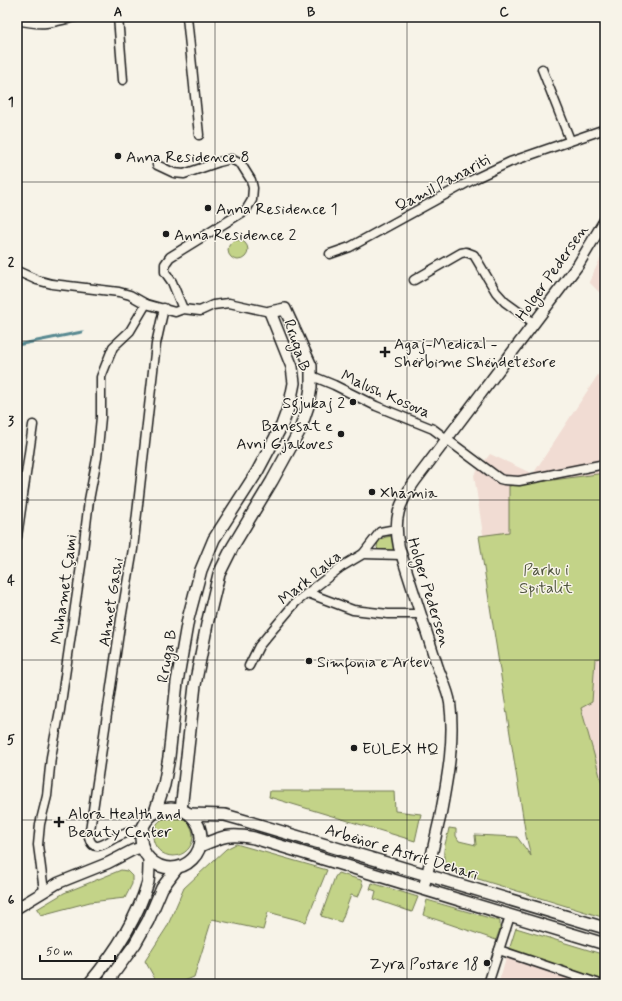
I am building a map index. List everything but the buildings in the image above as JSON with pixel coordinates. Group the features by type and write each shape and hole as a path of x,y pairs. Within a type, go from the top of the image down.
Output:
{"main road":[{"name":"Rruga B","path":"155,812 164,785 169,757 177,682 188,619 201,570 214,539 257,472 282,425 290,403 294,383 292,367 270,312 285,309 311,366 312,376 308,406 300,430 272,481 233,546 219,574 195,685 185,812"},
{"path":"169,808 185,812 195,820 201,837 200,846 192,860 184,866 170,869 161,867 149,860 144,853 140,838 142,828 146,820 155,812 169,808"},
{"name":"Arbënor e Astrit Dehari","path":"185,812 225,815 605,928"},
{"name":"Arbënor e Astrit Dehari","path":"200,846 223,836 244,836 605,944"},
{"path":"89,984 102,969 122,940 135,916 148,880 149,860"},
{"path":"106,984 135,944 148,921 162,888 177,868"}],"street":[{"path":"17,19 31,24 42,24 53,23 76,17"},
{"path":"118,17 123,80"},
{"path":"187,17 199,134"},
{"path":"542,69 570,140"},
{"name":"Qamil Panariti","path":"330,254 350,247 474,179 510,162 605,129"},
{"path":"157,165 174,173 184,174 231,159 241,164 251,180 253,188 252,200 246,210 170,256 165,264 165,272 172,282 183,309"},
{"name":"Holger Pedersen","path":"423,889 431,861 449,768 452,734 450,701 402,555 396,529 399,509 404,496 581,260 605,220"},
{"path":"414,280 460,253 470,253 474,255 496,292 505,302 534,323"},
{"path":"17,271 36,280 52,284 119,292 130,295 146,304 175,312 183,309 200,311 213,305 229,303 270,312"},
{"name":"Muhamet Çami","path":"44,891 38,845 40,824 47,796 51,757 64,684 89,500 97,458 101,417 101,377 113,347 130,331 146,304"},
{"name":"Ahmet Gashi","path":"142,828 118,836 102,846 93,846 90,843 90,820 134,543 156,344 164,308"},
{"name":"Malush Kosova","path":"312,376 334,384 383,409 433,429 495,476 504,480 525,480 605,464"},
{"path":"17,537 33,425"},
{"name":"Mark Raka","path":"249,666 259,646 296,602 341,567 363,554 380,532 396,529"},
{"name":"Mark Raka","path":"363,554 402,555"},
{"path":"308,593 353,610 388,614 422,614"},
{"path":"17,908 58,883 108,863 132,850 143,847"},
{"path":"488,984 510,916"},
{"path":"499,950 600,984"}],"shaded area":[{"path":"605,249 605,298 589,282"},
{"name":"Parku i Spitalit","path":"605,364 605,883 532,857 474,475 490,454 533,474"},
{"path":"516,928 605,955 605,984 498,984"}],"green space":[{"path":"238,240 245,243 248,250 245,257 238,260 231,257 228,250 231,243"},
{"name":"Parku i Spitalit","path":"605,473 605,657 595,659 592,702 581,708 605,794 605,918 449,870 444,859 444,854 449,828 456,829 456,836 459,841 476,845 475,835 517,837 531,856 526,836 479,536 509,532 509,486"},
{"path":"393,536 397,551 380,551 377,548 378,540"},
{"path":"270,791 394,791 395,811 421,814 415,841 269,797"},
{"path":"177,816 184,819 190,825 193,836 192,844 184,853 177,856 169,856 162,853 154,844 153,832 156,825 165,817"},
{"path":"236,844 327,870 306,922 268,912 263,930 212,919 194,977 177,984 158,984 145,961 167,927 184,888 226,849"},
{"path":"121,870 127,871 132,876 132,884 125,898 90,902 41,915 37,909 64,893"},
{"path":"338,873 361,880 363,885 358,897 351,895 341,922 321,916 335,877"},
{"path":"372,883 418,897 412,912 374,899 376,891 370,889"},
{"path":"427,900 500,921 500,929 496,940 423,915"},
{"path":"516,928 605,955 605,981 509,950"}],"waterway":[{"path":"17,345 82,332"}],"place":[{"name":"Anna Residence 8","path":"118,156"},
{"name":"Anna Residence 1","path":"208,208"},
{"name":"Anna Residence 2","path":"166,234"},
{"name":"Agaj-Medical - Shërbime Shëndetësore","path":"385,352"},
{"name":"Sgjukaj 2","path":"353,402"},
{"name":"Banesat e Avni Gjakoves","path":"341,434"},
{"name":"Xhamia","path":"372,492"},
{"name":"Simfonia e Artev","path":"309,661"},
{"name":"EULEX HQ","path":"354,748"},
{"name":"Alora Health and Beauty Center","path":"59,822"},
{"name":"Zyra Postare 18","path":"487,963"}]}
